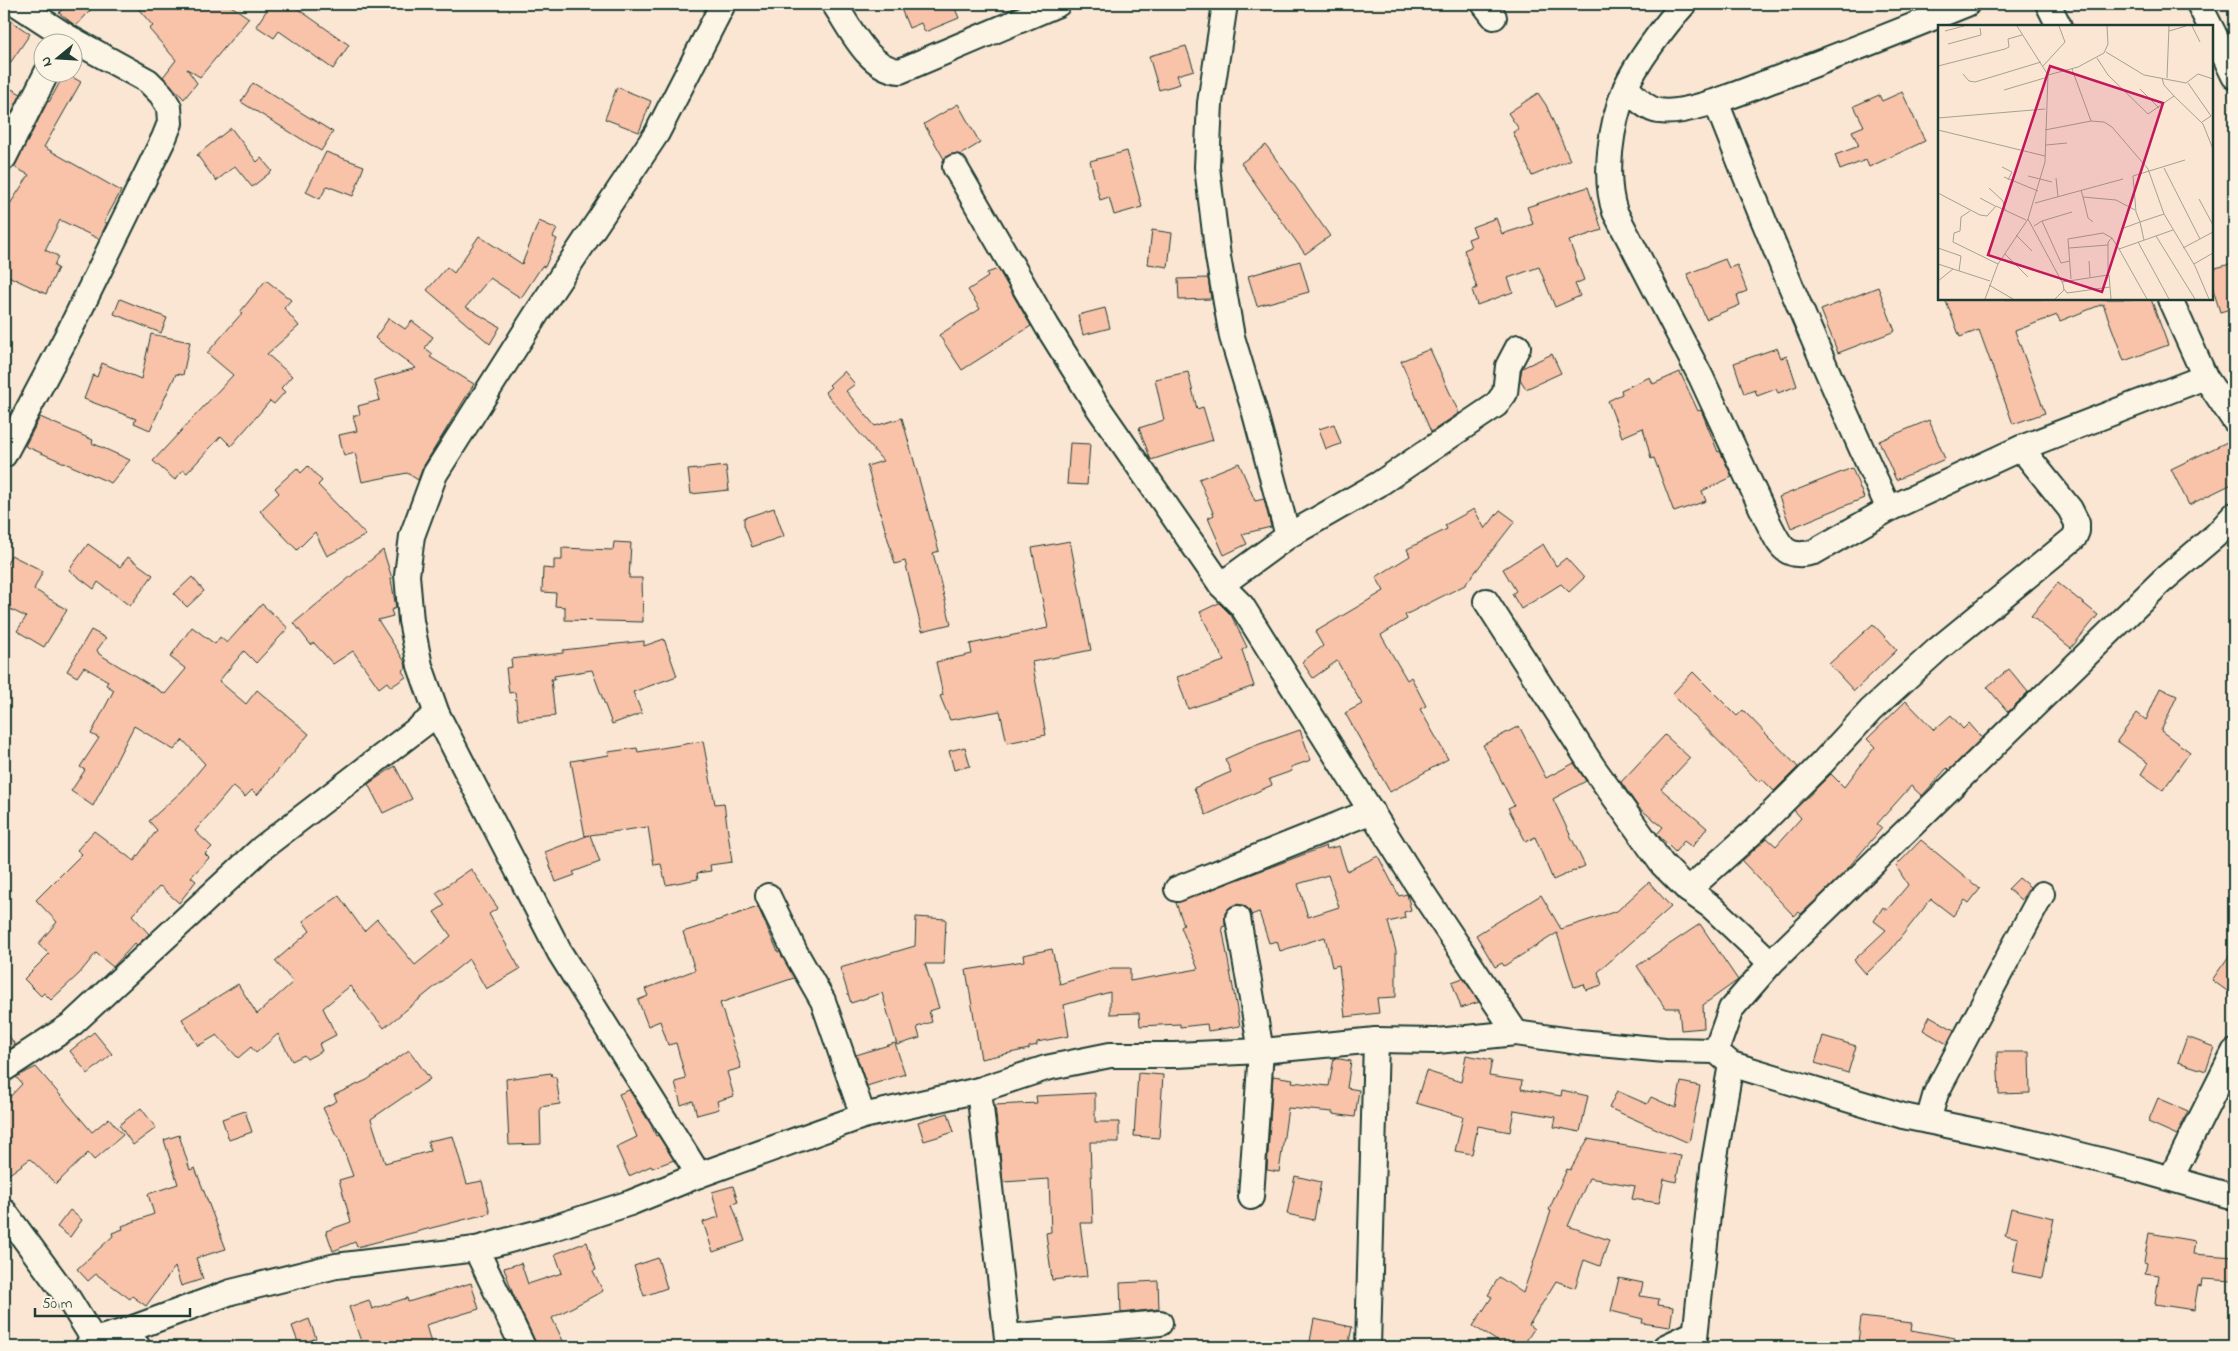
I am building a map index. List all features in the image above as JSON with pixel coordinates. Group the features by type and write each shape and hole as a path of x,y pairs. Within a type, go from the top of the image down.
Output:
{"street":[{"path":"17,4 54,32"},
{"path":"699,1175 560,953 437,714 420,666 411,621 407,575 412,536 435,474 585,239 657,133 723,4"},
{"path":"834,4 869,54 881,66 890,70 913,67 1058,4"},
{"path":"1225,4 1210,103 1207,167 1218,257 1232,337 1253,406 1288,536"},
{"path":"1684,4 1637,67 1626,87 1618,110 1611,148 1608,173 1610,195 1615,212 1701,377 1778,542 1792,555 1802,556 1814,552 1889,509 2021,448 2205,377"},
{"path":"1626,87 1645,105 1659,111 1678,110 1716,102 1879,40 1967,4"},
{"path":"2048,4 2058,25"},
{"path":"2199,4 2210,25"},
{"path":"2213,32 2234,76"},
{"path":"4,455 70,330 170,123 168,108 161,94 148,81 82,49"},
{"path":"4,158 42,82"},
{"path":"1716,102 1819,355 1889,509"},
{"path":"955,168 1047,326 1097,406 1147,481 1221,585 1242,606 1422,892 1516,1033"},
{"path":"2170,300 2205,377 2234,420"},
{"path":"1221,585 1288,536 1379,484 1496,405 1505,393 1508,366 1518,347"},
{"path":"1688,890 1753,832 1822,763 1870,710 1937,650 2074,538 2077,531 2074,514 2021,448"},
{"path":"1665,1347 1695,1340 1724,1058 1731,1009 1771,963 2162,581 2216,535 2234,515"},
{"path":"1486,601 1593,767 1662,864 1688,890 1712,907 1771,963"},
{"path":"4,1069 71,1025 262,848 437,714"},
{"path":"1177,888 1372,811"},
{"path":"1928,1121 1936,1093 2042,894"},
{"path":"768,896 795,952 823,1001 863,1116"},
{"path":"1238,918 1261,1051 1251,1197"},
{"path":"4,1211 68,1298 91,1344 132,1339 231,1292 336,1266 476,1249 546,1230 630,1203 699,1175 863,1116 979,1090 1046,1068 1110,1055 1175,1055 1261,1051 1376,1040 1437,1041 1516,1033 1724,1058 1903,1116 2029,1142 2234,1196"},
{"path":"1368,1347 1376,1040"},
{"path":"2171,1178 2234,1052"},
{"path":"979,1090 1008,1342 1160,1323"},
{"path":"476,1249 523,1347"}],"building":[{"path":"67,4 96,4 76,26 59,13"},
{"path":"134,4 228,4 249,18 200,77 187,69 197,83 184,99 163,77 176,60 149,29 153,26"},
{"path":"271,4 291,4 349,45 333,69 279,31 274,38 256,26"},
{"path":"899,4 953,4 959,18 925,32 921,23 909,28"},
{"path":"4,16 30,34 4,72"},
{"path":"1186,46 1194,70 1177,75 1180,84 1159,90 1149,56"},
{"path":"60,82 81,82 44,147 121,191 104,222 107,223 99,239 60,220 45,250 58,256 54,266 58,268 46,294 4,274 4,213 29,175 14,167"},
{"path":"253,83 333,132 321,151 241,102"},
{"path":"4,85 21,94 8,120 4,117"},
{"path":"617,87 651,101 639,132 605,119"},
{"path":"1902,92 1925,141 1869,167 1866,160 1840,170 1835,155 1859,146 1852,131 1864,126 1854,106 1879,95 1882,101"},
{"path":"1538,93 1546,105 1570,160 1532,176 1513,132 1519,129 1508,113"},
{"path":"958,104 980,143 960,155 949,155 944,159 924,124"},
{"path":"231,128 257,162 261,158 272,171 252,187 235,166 216,181 197,155"},
{"path":"1266,145 1330,236 1305,254 1241,163"},
{"path":"1127,151 1142,207 1114,215 1109,197 1100,200 1090,161"},
{"path":"326,152 364,166 353,196 327,186 320,199 306,192"},
{"path":"1588,187 1602,230 1569,241 1584,280 1575,284 1580,296 1555,307 1539,267 1508,278 1513,292 1477,305 1472,290 1477,288 1464,250 1471,247 1468,239 1476,236 1472,227 1496,218 1502,234 1533,224 1527,207"},
{"path":"539,221 557,229 553,237 557,239 545,267 542,266 521,298 490,278 466,307 500,327 490,344 427,290 447,267 454,273 479,236 522,264"},
{"path":"1152,230 1172,233 1168,267 1148,264"},
{"path":"1725,259 1729,268 1737,265 1747,291 1737,295 1740,305 1706,319 1687,274"},
{"path":"1300,261 1309,292 1257,306 1248,276"},
{"path":"2234,263 2234,308 2220,312 2213,289 2213,269"},
{"path":"998,269 1031,326 962,370 939,335 980,309 968,290 988,277 987,273"},
{"path":"1208,278 1211,299 1179,300 1178,279"},
{"path":"266,280 291,300 284,308 299,326 267,354 292,376 281,388 285,392 274,404 270,401 231,446 221,436 187,473 183,470 175,480 153,461 233,375 207,353 242,313 240,312"},
{"path":"1878,287 1895,331 1838,353 1821,310"},
{"path":"120,299 167,318 161,333 114,314"},
{"path":"1945,300 2151,300 2168,345 2124,361 2103,304 2060,321 2057,315 2015,331 2045,413 2013,424 1979,330 1960,337"},
{"path":"1105,308 1110,328 1083,335 1078,315"},
{"path":"389,318 405,329 412,321 433,337 425,348 433,354 430,357 474,384 423,467 418,480 407,473 362,482 355,453 344,456 339,435 357,431 353,416 360,414 358,406 380,400 374,380 416,368 375,338"},
{"path":"151,334 190,342 183,375 176,374 150,430 134,423 136,419 84,399 93,375 97,377 102,363 141,379"},
{"path":"1777,348 1781,358 1787,356 1797,386 1778,393 1776,389 1757,396 1755,390 1744,394 1734,363"},
{"path":"1430,349 1459,413 1431,432 1401,361"},
{"path":"1552,354 1561,373 1526,389 1520,379 1522,368"},
{"path":"844,371 855,384 846,391 875,426 902,418 939,551 933,553 951,624 922,631 905,561 895,564 867,466 883,461 825,392 831,387 829,385"},
{"path":"1188,372 1197,409 1203,407 1213,440 1151,460 1139,428 1164,420 1155,379"},
{"path":"1680,372 1698,411 1701,410 1718,452 1720,451 1732,477 1702,491 1706,501 1674,512 1654,458 1651,459 1643,428 1622,437 1608,401 1622,394 1621,390 1650,377 1653,384"},
{"path":"40,417 93,440 92,443 130,460 111,483 25,446"},
{"path":"1929,420 1945,459 1896,480 1879,441"},
{"path":"1334,424 1341,444 1326,449 1319,429"},
{"path":"2227,442 2234,457 2234,483 2189,505 2171,469"},
{"path":"1070,443 1090,444 1087,485 1067,484"},
{"path":"1239,463 1255,501 1264,499 1271,527 1242,534 1247,544 1224,555 1208,518 1214,515 1199,479"},
{"path":"308,466 322,481 318,485 366,535 327,556 315,532 297,550 260,511 279,493 275,488 297,468 301,473"},
{"path":"726,466 729,490 691,494 688,470"},
{"path":"1852,468 1864,498 1791,528 1779,497"},
{"path":"774,508 784,536 752,547 744,525 744,518"},
{"path":"1474,509 1485,529 1500,510 1515,521 1465,585 1405,615 1407,619 1381,635 1407,680 1411,677 1426,706 1420,709 1448,759 1390,792 1345,713 1362,704 1337,661 1313,678 1302,662 1323,646 1315,632 1384,591 1376,577 1410,556 1407,549 1447,529 1445,525"},
{"path":"1070,541 1091,650 1032,662 1046,735 1007,743 1000,711 950,720 940,696 943,695 936,662 972,654 970,644 1048,628 1032,548"},
{"path":"614,542 631,543 629,578 642,578 643,622 565,620 565,607 555,606 556,593 542,592 543,568 554,569 554,560 562,560 562,548 613,550"},
{"path":"88,544 120,567 128,557 153,575 130,606 98,582 94,589 69,570"},
{"path":"1543,544 1556,566 1566,558 1584,578 1569,592 1561,584 1521,609 1512,594 1516,591 1503,569"},
{"path":"383,550 392,578 396,608 391,610 393,616 378,620 405,662 406,668 402,671 406,677 391,687 387,682 379,688 353,651 333,664 314,643 311,645 294,623"},
{"path":"11,555 43,571 34,589 67,610 44,647 17,631 26,617 4,606 4,571"},
{"path":"192,577 204,591 187,607 174,594"},
{"path":"2058,583 2098,615 2071,648 2031,616"},
{"path":"1219,603 1231,615 1247,647 1242,650 1254,686 1188,709 1177,677 1224,661 1200,612"},
{"path":"262,604 288,628 256,663 244,651 219,681 246,704 257,690 309,734 257,795 252,790 245,797 233,786 195,831 212,847 205,854 209,858 191,877 196,881 179,903 160,886 132,915 149,934 137,945 135,943 113,967 96,953 79,974 51,1000 44,993 41,996 24,979 49,954 38,944 57,922 36,900 82,854 77,850 94,831 134,861 157,830 149,821 183,790 205,764 183,740 174,750 134,726 93,806 71,791 85,770 80,767 99,738 91,734 114,690 106,685 108,681 84,667 77,677 67,671 91,630 106,638 97,650 99,654 165,694 186,669 170,657 192,627 215,644 220,637 227,643"},
{"path":"1873,624 1897,650 1854,691 1829,664"},
{"path":"664,639 677,676 633,692 642,713 612,724 592,670 554,676 555,679 551,679 555,716 518,720 515,692 509,693 506,668 512,667 511,659 563,653 563,650 644,641 644,646"},
{"path":"2009,669 2028,692 2008,712 1987,687"},
{"path":"1693,672 1737,716 1743,710 1798,767 1774,791 1762,779 1759,782 1672,694"},
{"path":"2160,688 2177,696 2161,731 2190,752 2163,790 2141,774 2148,763 2117,741 2137,713 2146,720"},
{"path":"1906,701 1934,730 1951,715 1963,729 1969,723 1982,738 1949,770 1947,768 1922,796 1911,786 1877,824 1882,828 1842,875 1801,914 1799,912 1794,916 1742,861 1767,838 1776,846 1801,818 1794,810 1831,774 1844,787 1875,747 1867,739"},
{"path":"1519,726 1546,778 1574,763 1586,781 1553,799 1585,866 1553,880 1535,837 1526,842 1508,808 1514,805 1483,745"},
{"path":"1300,730 1311,760 1291,767 1292,771 1269,779 1272,785 1206,815 1194,788 1231,772 1225,759 1254,746"},
{"path":"1665,735 1690,758 1661,789 1707,828 1692,847 1684,841 1675,852 1657,834 1663,827 1639,808 1621,782"},
{"path":"703,741 715,804 724,803 732,862 710,865 711,871 697,873 698,879 666,885 661,864 654,865 648,827 590,835 600,862 573,872 575,875 556,882 545,852 589,835 585,836 571,761 609,755 608,752 637,748 638,752"},
{"path":"965,747 970,766 954,770 949,751"},
{"path":"395,766 412,799 383,813 368,784"},
{"path":"1921,840 1980,889 1969,903 1965,900 1953,916 1931,899 1890,951 1866,974 1854,960 1886,930 1874,921 1883,907 1887,910 1908,885 1896,866"},
{"path":"1326,846 1327,849 1339,846 1347,871 1378,856 1399,896 1407,894 1411,910 1404,912 1405,918 1388,922 1396,951 1396,997 1377,998 1379,1013 1345,1017 1339,965 1332,967 1325,937 1280,951 1277,941 1269,943 1259,912 1251,915 1243,905 1236,904 1225,913 1225,926 1222,927 1240,1026 1208,1031 1207,1024 1180,1027 1180,1024 1140,1026 1139,1013 1110,1014 1110,992 1064,1005 1069,1036 1037,1042 1037,1045 1029,1047 1029,1049 981,1059 966,970 1024,961 1023,955 1052,949 1060,984 1112,968 1130,968 1130,981 1198,969 1181,927 1184,925 1176,903","holes":["1328,875 1339,907 1308,917 1298,884"]},
{"path":"471,869 498,908 489,914 520,969 486,989 469,959 384,1028 350,986 323,1008 336,1035 319,1044 322,1051 307,1059 304,1055 292,1061 278,1034 256,1053 251,1047 238,1058 217,1035 198,1046 182,1019 238,984 257,1014 293,982 275,961 310,931 303,921 339,896 364,931 377,919 415,965 451,936 434,912 445,905 436,893"},
{"path":"2019,878 2030,887 2021,900 2008,889"},
{"path":"1649,882 1671,907 1598,972 1602,985 1586,990 1584,984 1574,987 1557,933 1504,966 1502,963 1495,967 1476,935 1541,895 1561,929 1617,911"},
{"path":"758,907 778,952 780,952 794,978 720,1003 741,1068 727,1072 734,1096 717,1101 719,1109 697,1115 693,1101 681,1105 675,1082 686,1079 676,1043 668,1045 660,1021 648,1026 638,1000 648,996 645,989 695,970 683,932"},
{"path":"916,917 946,919 944,964 925,964 939,1008 929,1011 932,1022 917,1027 920,1038 897,1045 882,993 851,1003 840,968 915,946"},
{"path":"1700,924 1738,980 1703,1005 1704,1028 1681,1030 1679,1008 1665,1008 1637,966"},
{"path":"2234,949 2234,996 2212,980"},
{"path":"1463,978 1479,1002 1461,1008 1452,982"},
{"path":"1930,1016 1954,1030 1947,1044 1923,1030"},
{"path":"4,1028 15,1045 4,1053"},
{"path":"94,1032 112,1054 88,1074 70,1051"},
{"path":"1823,1036 1856,1046 1848,1073 1815,1063"},
{"path":"2187,1037 2214,1047 2206,1071 2178,1062"},
{"path":"895,1043 905,1074 867,1086 856,1055"},
{"path":"409,1050 430,1079 371,1119 385,1163 430,1151 428,1141 453,1136 467,1184 482,1181 490,1213 357,1247 355,1242 333,1251 326,1231 351,1222 339,1180 353,1176 338,1135 336,1135 323,1108 337,1101 334,1095 367,1080"},
{"path":"1997,1052 2029,1052 2030,1093 1999,1094"},
{"path":"1466,1055 1492,1060 1489,1076 1522,1081 1521,1089 1561,1096 1562,1090 1588,1096 1580,1132 1554,1127 1556,1117 1514,1110 1510,1132 1478,1126 1472,1154 1455,1151 1463,1117 1416,1103 1426,1071 1461,1082"},
{"path":"1334,1058 1351,1061 1347,1088 1359,1090 1355,1117 1333,1114 1333,1112 1288,1108 1279,1172 1267,1170 1273,1076 1293,1079 1292,1082 1329,1086"},
{"path":"36,1067 92,1132 109,1118 123,1135 94,1160 88,1153 56,1184 30,1159 4,1178 4,1103 22,1084 16,1077"},
{"path":"551,1073 552,1077 556,1077 560,1104 540,1107 541,1144 509,1145 506,1079"},
{"path":"1138,1073 1163,1075 1159,1138 1134,1136"},
{"path":"1681,1082 1700,1086 1689,1143 1609,1108 1617,1091 1647,1104 1651,1097 1676,1108"},
{"path":"629,1090 656,1136 658,1135 674,1160 652,1168 651,1166 629,1176 616,1147 637,1137 619,1094"},
{"path":"1095,1093 1095,1122 1119,1122 1119,1142 1090,1142 1093,1223 1080,1223 1087,1276 1052,1280 1046,1233 1051,1232 1049,1179 1003,1182 995,1105 1037,1103 1036,1096"},
{"path":"2158,1098 2188,1111 2177,1135 2148,1122"},
{"path":"141,1108 156,1128 133,1145 119,1125"},
{"path":"245,1111 252,1132 229,1140 222,1119"},
{"path":"948,1113 954,1132 924,1141 918,1122"},
{"path":"179,1135 190,1170 195,1168 226,1249 196,1258 203,1279 181,1286 175,1267 146,1306 132,1296 130,1299 96,1274 88,1281 77,1269 113,1236 112,1233 123,1229 122,1226 154,1214 148,1194 178,1184 164,1140"},
{"path":"1588,1139 1681,1156 1676,1182 1664,1179 1659,1203 1632,1199 1635,1186 1589,1178 1568,1226 1609,1240 1600,1266 1584,1260 1575,1288 1556,1281 1529,1325 1534,1329 1522,1347 1507,1347 1473,1326 1492,1297 1488,1295 1499,1277 1523,1293 1551,1211 1549,1210 1567,1169 1570,1170"},
{"path":"1295,1176 1321,1182 1314,1220 1287,1214"},
{"path":"733,1186 738,1202 732,1204 745,1241 713,1252 703,1222 719,1217 712,1192"},
{"path":"2011,1208 2054,1218 2042,1278 2012,1272 2018,1238 2005,1235"},
{"path":"70,1210 82,1220 70,1237 57,1227"},
{"path":"2149,1233 2195,1241 2193,1254 2234,1257 2234,1281 2202,1279 2201,1286 2198,1285 2194,1310 2155,1304 2159,1275 2145,1273 2147,1263 2144,1262"},
{"path":"587,1242 596,1270 593,1271 603,1291 552,1318 566,1347 538,1347 513,1294 504,1268 521,1263 528,1284 562,1273 555,1254"},
{"path":"658,1258 667,1288 644,1296 634,1266"},
{"path":"1619,1278 1643,1283 1640,1296 1659,1299 1658,1305 1673,1307 1670,1327 1642,1323 1643,1319 1611,1311"},
{"path":"1158,1281 1159,1309 1121,1313 1120,1283"},
{"path":"471,1283 479,1309 426,1325 432,1347 363,1347 349,1307 369,1300 372,1309 407,1298 408,1302"},
{"path":"1861,1317 1912,1323 1911,1330 1955,1338 1954,1347 1921,1347 1887,1343 1887,1347 1858,1343"},
{"path":"309,1319 316,1338 299,1345 292,1326"},
{"path":"1314,1319 1352,1327 1348,1347 1309,1347"}]}
